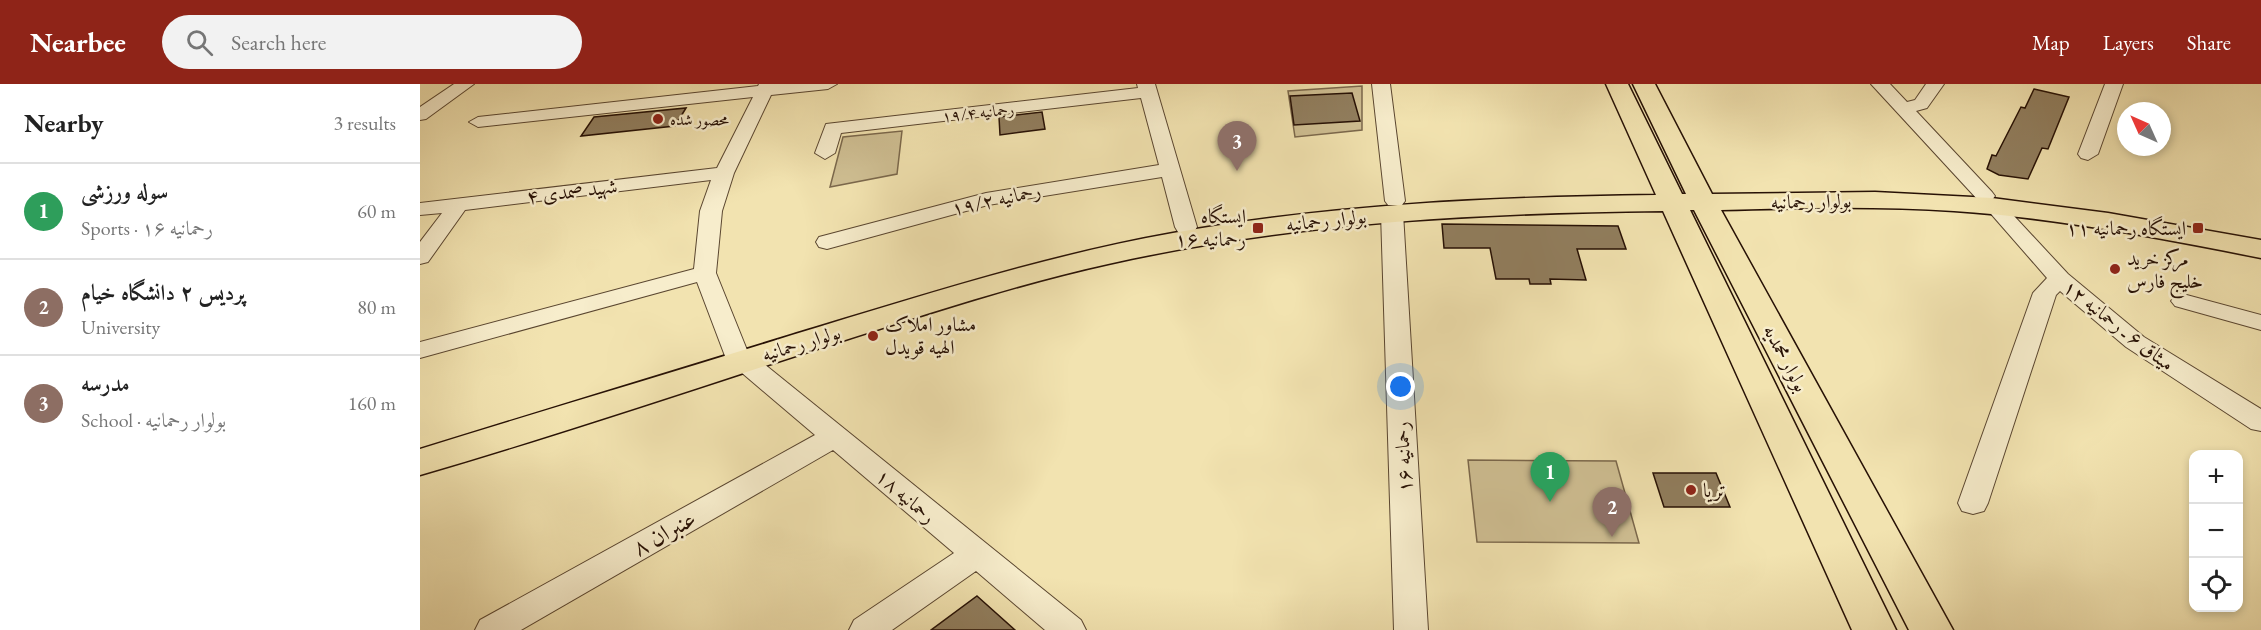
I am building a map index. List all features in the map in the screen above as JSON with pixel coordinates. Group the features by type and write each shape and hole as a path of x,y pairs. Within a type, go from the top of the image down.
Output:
{"main road":[{"name":"بولوار محمدیه","path":"1617,84 1685,196 1930,630"},
{"name":"بولوار محمدیه","path":"1644,84 1685,196 1874,630"},
{"name":"بولوار رحمانیه","path":"420,462 944,286 1099,245 1186,227 1394,207 1463,208 1852,189 2080,206 2261,239"},
{"name":"بولوار رحمانیه","path":"1990,201 2261,249"},
{"name":"بولوار رحمانیه","path":"420,445 949,297 1106,256 1258,228 1394,207"}],"street":[{"path":"420,115 465,84"},
{"path":"478,122 767,87 828,84"},
{"name":"رحمانیه ۱۶","path":"1381,84 1394,207 1411,630"},
{"name":"میثاق ۶ ـ رحمانیه ۱۲","path":"1880,84 2060,279 2135,342 2261,422"},
{"path":"1904,109 1921,105 1935,84"},
{"path":"739,355 705,273 711,211 724,173 767,87"},
{"path":"1147,88 1168,170 1186,227"},
{"name":"رحمانیه ۱۹/۴","path":"825,153 833,128 1147,88"},
{"path":"2088,154 2110,92"},
{"name":"رحمانیه ۱۹/۲","path":"827,242 986,199 1072,183 1168,170"},
{"name":"شهید صمدی ۴","path":"420,209 724,173"},
{"path":"420,257 458,205"},
{"path":"420,350 705,273"},
{"path":"1973,503 2045,293 2060,279"},
{"path":"2183,301 2261,324"},
{"name":"رحمانیه ۱۸","path":"739,355 975,555 1068,630"},
{"name":"عنبران ۸","path":"492,630 836,436"},
{"path":"866,630 975,555"}],"shaded area":[{"path":"1362,86 1362,130 1295,137 1288,91"},
{"path":"902,131 897,174 830,187 843,137"},
{"path":"1468,460 1616,461 1639,543 1477,542"}],"building":[{"path":"2034,89 2069,97 2048,149 2042,148 2028,179 1999,175 1987,169 1992,155 1996,156 2021,107 2025,108"},
{"path":"1352,93 1360,121 1294,125 1290,96"},
{"path":"686,108 675,126 581,136 594,117"},
{"path":"1042,112 1045,129 1000,135 999,117"},
{"path":"1442,224 1618,226 1626,249 1577,249 1586,280 1550,279 1551,284 1530,284 1529,279 1496,279 1490,248 1444,248"},
{"name":"تریا","path":"1653,473 1716,473 1730,507 1664,507"},
{"path":"977,596 1015,630 931,630"}],"place":[{"name":"محصور شده","path":"658,119"},
{"name":"مدرسه","path":"1237,171"},
{"name":"ایستگاه رحمانیه ۱۶","path":"1258,228"},
{"name":"ایستگاه رحمانیه ۱۱","path":"2198,228"},
{"name":"مرکز خرید خلیج فارس","path":"2115,269"},
{"name":"مشاور املاک الهیه قویدل","path":"873,336"},
{"name":"تریا","path":"1691,490"},
{"name":"سوله ورزشی","path":"1550,502"},
{"name":"پردیس ۲ دانشگاه خیام","path":"1612,537"}]}
